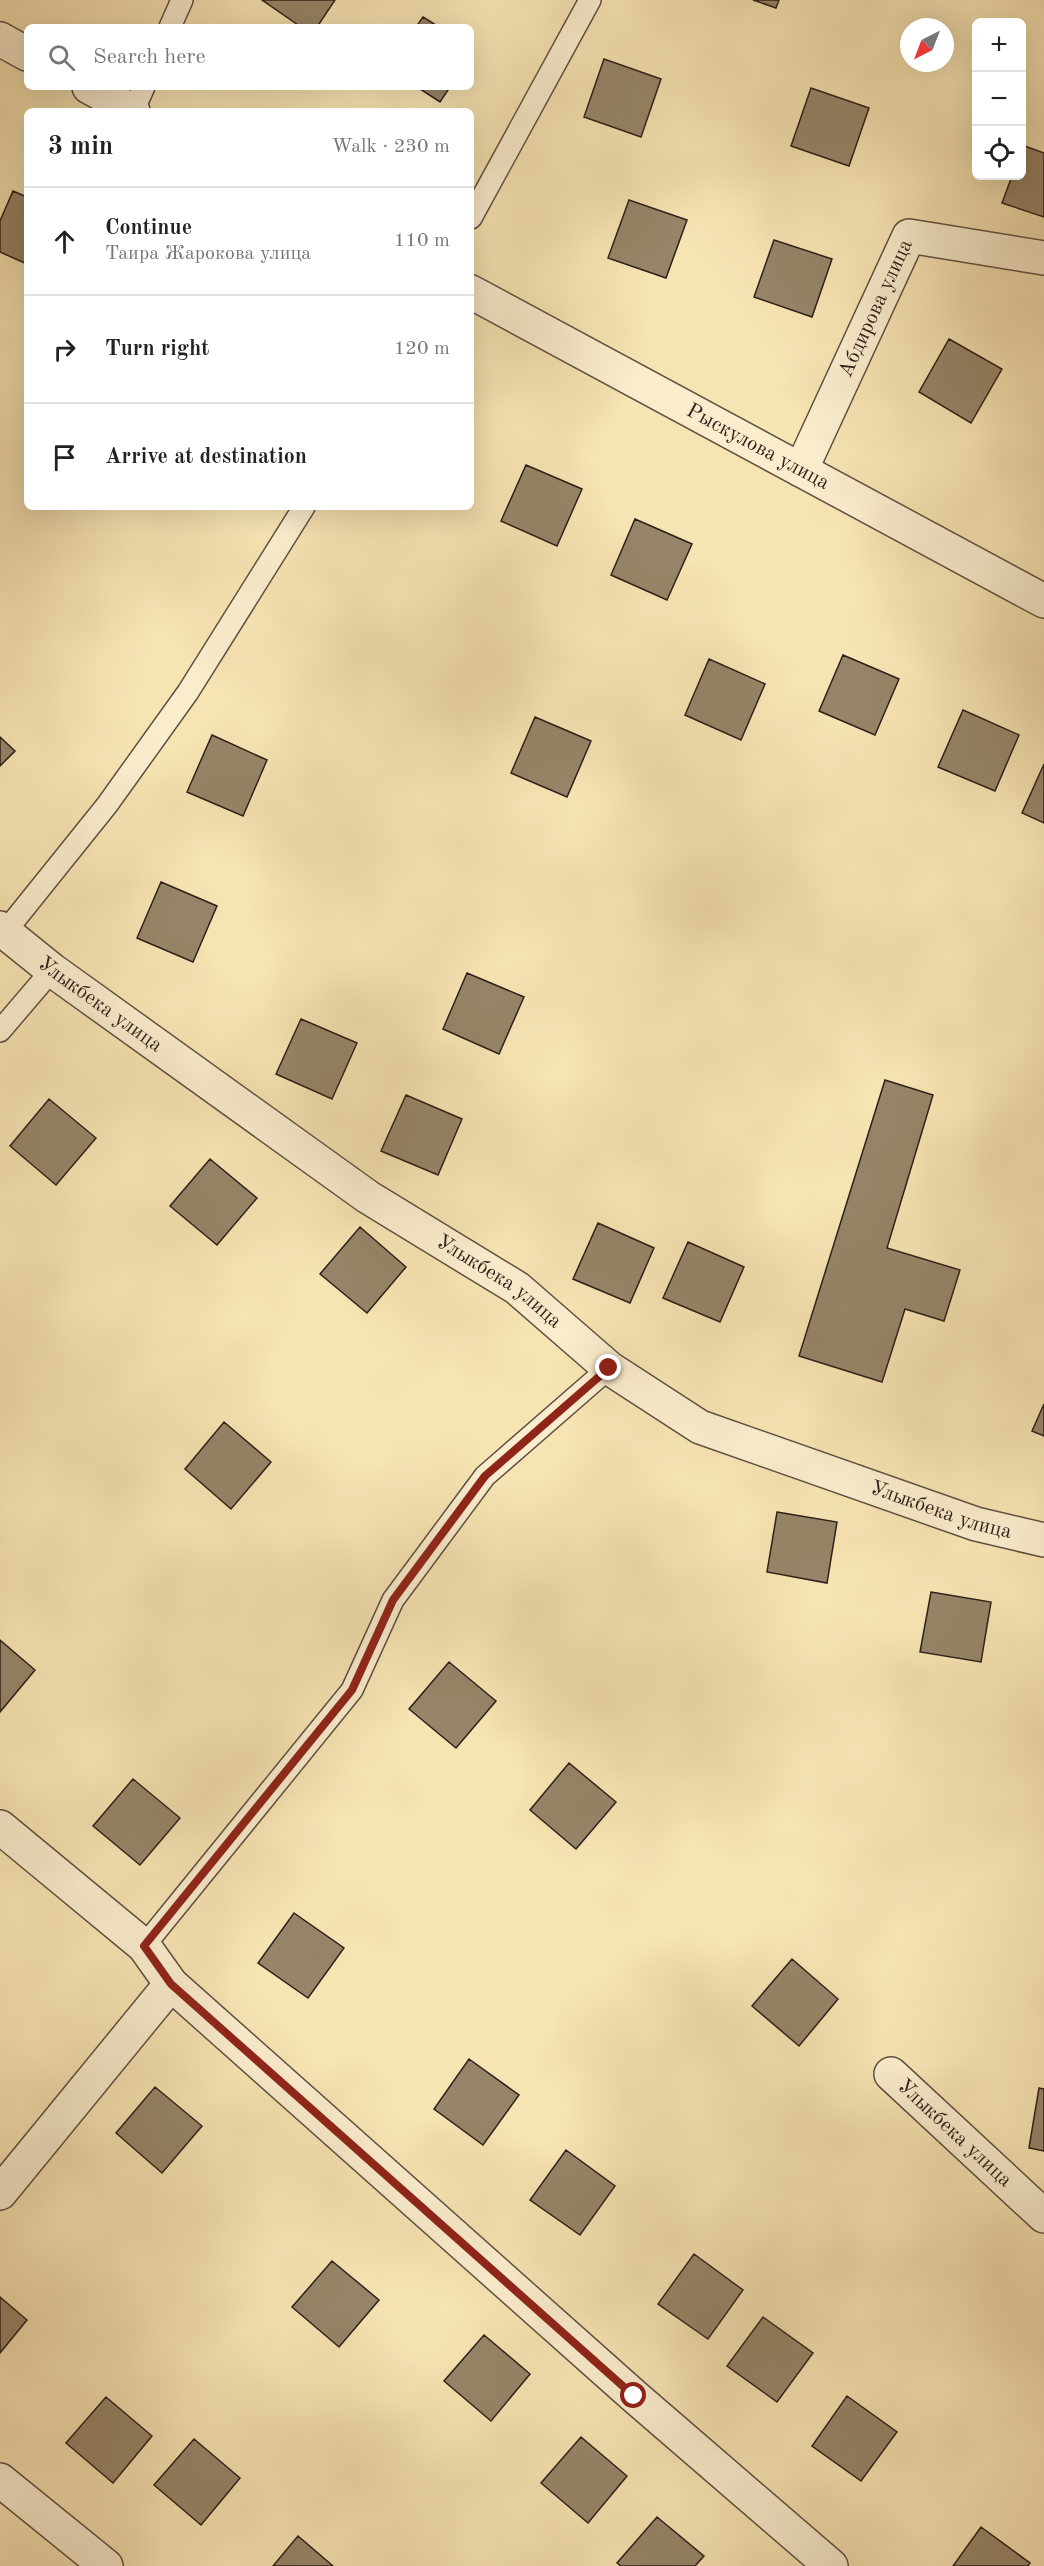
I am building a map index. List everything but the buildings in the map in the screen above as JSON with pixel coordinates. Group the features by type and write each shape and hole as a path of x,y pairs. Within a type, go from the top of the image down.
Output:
{"street":[{"path":"0,39 24,52"},
{"path":"94,90 128,108"},
{"name":"Абдирова улица","path":"801,470 909,236 1044,258"},
{"name":"Рыскулова улица","path":"474,294 1044,601"},
{"name":"Улыкбека улица","path":"2,930 52,970 368,1197 517,1288 609,1368 700,1427 976,1524 1044,1540"},
{"path":"0,1827 144,1946 171,1984 634,2396 831,2566"},
{"path":"0,2193 171,1984"},
{"name":"Улыкбека улица","path":"891,2074 1044,2216"},
{"path":"0,2480 106,2566"}],"lane":[{"path":"171,24 182,0"},
{"path":"474,213 590,0"},
{"path":"134,108 143,90"},
{"path":"2,930 107,806 188,692 302,510"},
{"path":"0,1031 52,970"},
{"path":"144,1946 352,1690 393,1600 485,1476 609,1368"}],"route":[{"path":"609,1368 485,1476 393,1600 352,1690 144,1946 171,1984 634,2396"}]}
